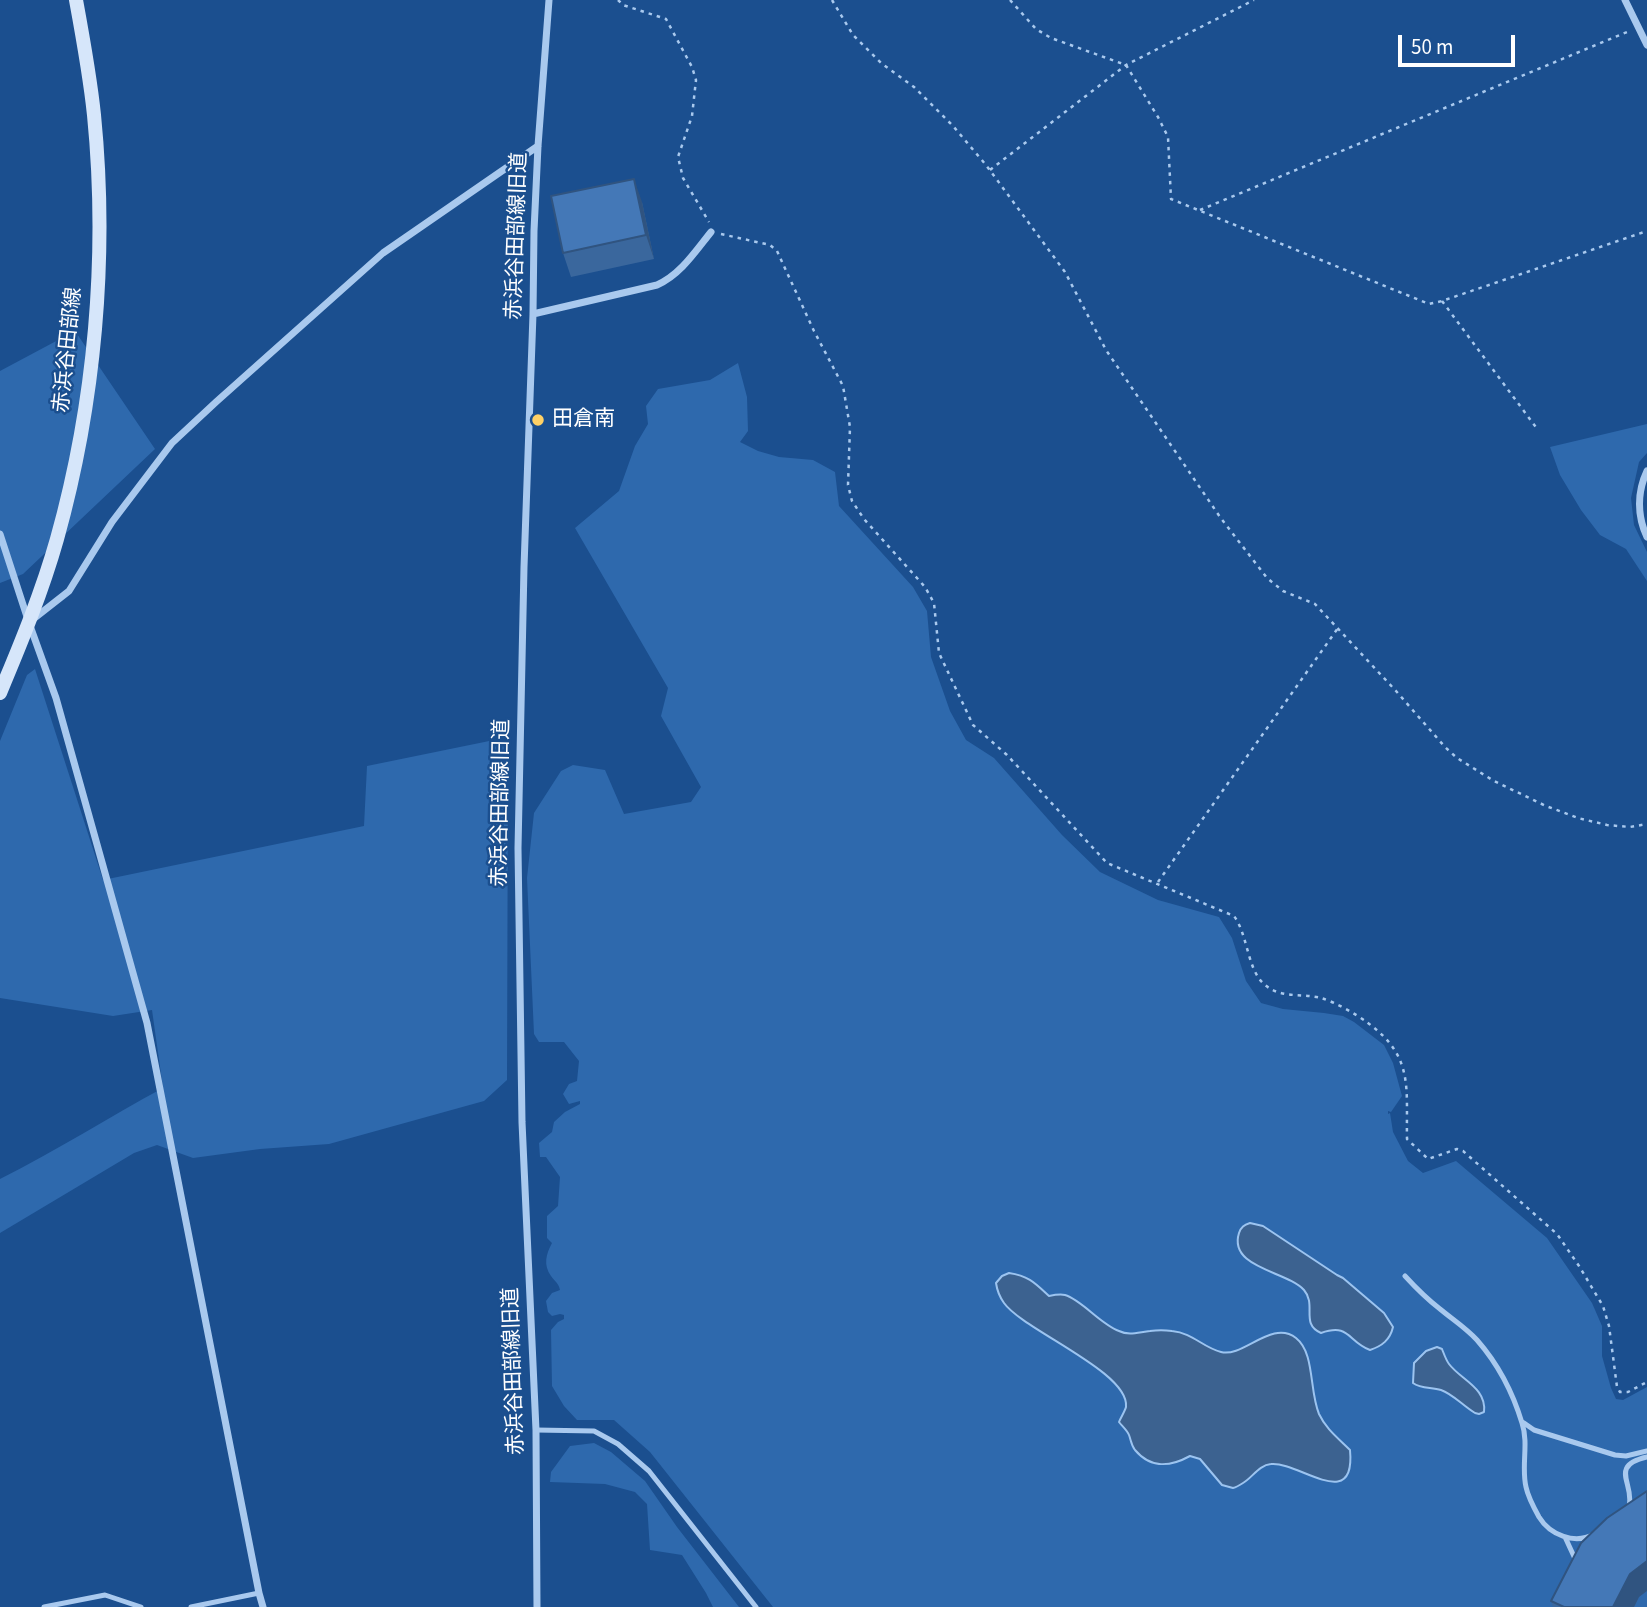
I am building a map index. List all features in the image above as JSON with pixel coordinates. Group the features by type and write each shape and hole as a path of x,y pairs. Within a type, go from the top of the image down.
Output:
{"main road":[{"name":"赤浜谷田部線","path":"0,693 29,623 57,540 76,458 89,381 99,231 94,116 76,0"}],"street":[{"name":"赤浜谷田部線旧道","path":"537,1607 536,1430 521,1083 518,848 524,553 538,146 549,0"},
{"path":"1625,0 1647,45"},
{"path":"29,623 69,591 112,522 172,443 383,253 538,146"},
{"path":"533,314 669,280 711,232"},
{"path":"1647,471 1639,503 1640,517 1647,537"},
{"path":"0,534 56,698 147,1023 263,1607"}],"lane":[{"path":"1405,1276 1419,1292 1476,1339 1506,1381 1522,1421 1526,1446 1525,1486 1543,1522 1572,1539 1590,1536 1599,1530"},
{"path":"1522,1421 1534,1430 1615,1455 1626,1456 1647,1451"},
{"path":"536,1430 594,1431 618,1444 649,1471 756,1607"},
{"path":"1526,1446 1534,1434 1543,1432"},
{"path":"1615,1455 1627,1467"},
{"path":"1628,1508 1631,1503 1625,1478 1627,1467 1630,1463 1647,1457"},
{"path":"1565,1537 1581,1572"},
{"path":"191,1607 259,1593"},
{"path":"44,1607 105,1595 141,1607"}],"path":[{"path":"618,0 623,5 666,19 692,67 696,80 692,116 678,157 683,178 709,221 711,232 770,245 777,251 843,386 850,427 848,485 852,500 864,519 925,587 934,603 939,653 972,725 1007,755 1107,863 1234,916 1256,974 1263,984 1276,993 1321,998 1358,1016 1383,1034 1403,1065 1407,1139 1428,1159 1457,1149 1463,1151 1557,1234 1603,1306 1609,1326 1616,1387 1620,1392 1628,1392 1647,1382"},
{"path":"832,0 853,35 881,63 914,87 953,126 990,171 1065,272 1106,350 1220,517 1267,578 1283,591 1315,604 1457,758 1494,781 1578,818 1630,827 1647,824"},
{"path":"1010,0 1036,30 1126,65 1168,137 1171,199 1429,303 1442,301 1647,232"},
{"path":"990,171 1126,65 1254,0"},
{"path":"1200,210 1638,28"},
{"path":"1442,301 1538,430"},
{"path":"1157,883 1339,628"}],"shaded area":[{"path":"75,331 155,449 23,574 0,583 0,371"},
{"path":"738,363 747,397 748,431 740,442 779,457 813,460 835,472 839,506 913,587 927,611 931,657 950,711 966,740 994,758 1062,835 1100,872 1158,900 1219,917 1232,938 1246,981 1261,1003 1283,1009 1343,1016 1384,1045 1393,1063 1402,1096 1388,1114 1390,1113 1393,1132 1408,1161 1423,1173 1456,1161 1547,1238 1592,1303 1602,1326 1602,1356 1616,1399 1623,1400 1647,1387 1647,1607 773,1607 650,1452 614,1420 577,1420 564,1406 552,1386 551,1330 564,1319 564,1315 552,1316 548,1312 546,1301 552,1293 560,1290 546,1264 552,1243 547,1238 547,1216 558,1206 560,1177 546,1157 540,1157 539,1143 552,1132 554,1122 580,1104 580,1101 569,1104 563,1094 569,1084 577,1081 579,1061 564,1042 539,1042 534,1034 527,878 534,813 561,771 573,765 605,770 624,814 691,802 701,787 661,716 668,688 575,528 619,491 635,446 648,424 646,406 658,389 710,380"},
{"path":"1647,424 1647,453 1639,462 1631,498 1634,525 1647,552 1647,581 1626,549 1600,535 1581,510 1560,475 1550,447"},
{"path":"35,669 103,880 364,826 367,766 499,739 508,749 507,1080 484,1101 329,1144 193,1158 157,1145 134,1153 0,1233 0,1179 163,1088 152,1010 113,1016 0,998 0,741 27,675"},
{"path":"1250,1223 1263,1226 1343,1278 1384,1313 1393,1327 1388,1339 1370,1350 1338,1330 1321,1333 1315,1329 1311,1325 1308,1296 1304,1290 1261,1268 1242,1254 1238,1245 1239,1233 1243,1226"},
{"path":"1009,1273 1031,1281 1049,1296 1063,1295 1071,1298 1112,1328 1123,1332 1179,1332 1221,1352 1239,1350 1277,1333 1287,1333 1296,1338 1309,1362 1319,1414 1329,1429 1350,1450 1349,1469 1344,1479 1335,1482 1323,1480 1282,1465 1271,1464 1233,1488 1222,1485 1200,1459 1190,1456 1161,1464 1141,1456 1119,1422 1126,1407 1123,1394 1094,1366 1032,1326 1004,1303 996,1283"},
{"path":"1437,1347 1442,1349 1454,1370 1477,1390 1484,1404 1484,1412 1475,1413 1445,1392 1413,1383 1414,1363 1426,1351"},
{"path":"594,1443 611,1452 645,1481 739,1607 713,1607 682,1555 650,1550 647,1504 635,1492 605,1484 550,1482 551,1472 570,1446"}],"building":[{"path":"634,179 646,235 563,253 551,196"},
{"path":"1647,1491 1647,1561 1630,1574 1613,1607 1564,1607 1551,1601 1581,1543 1607,1518"}],"place":[{"name":"田倉南","path":"538,420"}]}
